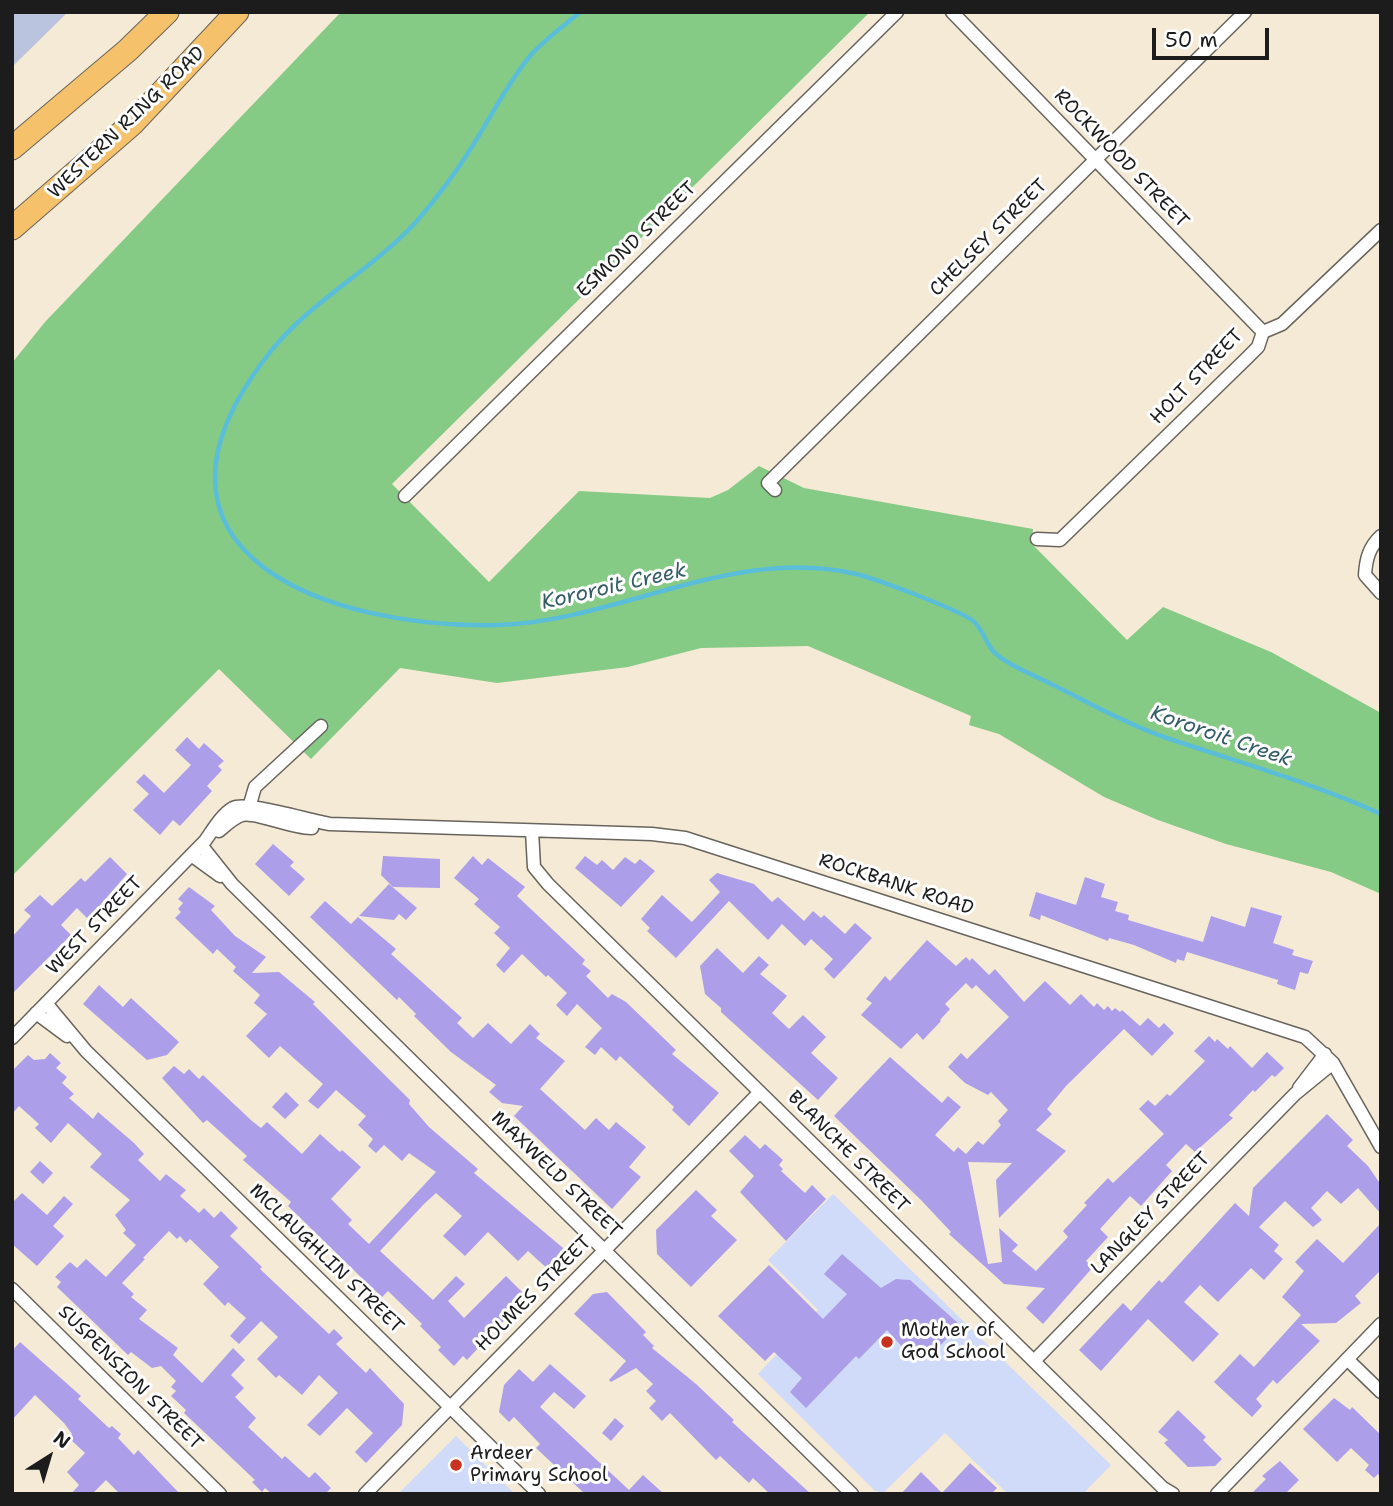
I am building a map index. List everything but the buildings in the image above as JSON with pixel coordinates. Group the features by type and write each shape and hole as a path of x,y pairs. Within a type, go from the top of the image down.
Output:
{"highway":[{"path":"12,148 119,58 167,12"},
{"name":"WESTERN RING ROAD","path":"12,228 133,123 237,12"}],"street":[{"name":"ESMOND STREET","path":"405,496 897,12"},
{"name":"ROCKWOOD STREET","path":"952,12 1263,332"},
{"name":"CHELSEY STREET","path":"775,490 768,483 1245,12"},
{"name":"HOLT STREET","path":"1037,539 1060,540 1258,347 1263,332 1282,324 1381,230"},
{"path":"1381,536 1373,544 1366,561 1365,575 1381,593"},
{"name":"WEST STREET","path":"12,1038 203,843 249,809 255,787 321,726"},
{"name":"ROCKBANK ROAD","path":"249,809 291,827 313,828 330,824 652,834 685,838 1305,1037 1329,1059 1381,1147"},
{"name":"BLANCHE STREET","path":"532,831 534,867 548,884 1167,1492"},
{"name":"MAXWELD STREET","path":"203,843 232,884"},
{"name":"MAXWELD STREET","path":"191,855 232,884 852,1494"},
{"name":"MCLAUGHLIN STREET","path":"46,1003 86,1051 539,1494"},
{"name":"MCLAUGHLIN STREET","path":"36,1013 86,1051"},
{"name":"LANGLEY STREET","path":"1034,1361 1329,1059"},
{"name":"HOLMES STREET","path":"365,1494 760,1092"},
{"name":"SUSPENSION STREET","path":"12,1289 220,1494"},
{"path":"1208,1494 1221,1488 1381,1324"},
{"path":"1347,1359 1381,1392"}],"shaded area":[{"path":"12,12 68,12 12,67"},
{"name":"Mother of God School","path":"833,1194 1111,1465 1083,1494 1008,1494 945,1433 883,1493 875,1491 758,1374 818,1310 768,1260"},
{"name":"Ardeer Primary School","path":"456,1436 515,1494 398,1494"}],"green space":[{"path":"341,12 870,12 392,484 489,582 579,491 710,498 728,490 759,466 804,488 1033,529 1032,544 1127,640 1163,607 1271,652 1381,713 1381,894 1331,872 1226,844 1104,797 999,734 969,725 971,716 808,646 701,648 628,667 497,683 400,668 311,759 219,669 12,876 12,363 45,322"}],"waterway":[{"name":"Kororoit Creek","path":"580,12 530,56 460,165 416,222 283,337 267,356 226,425 215,482 229,529 263,567 311,594 370,613 435,623 499,625 588,611 721,576 766,569 811,568 856,574 963,615 975,623 993,651 1005,661 1136,726 1301,782 1381,814"}],"place":[{"name":"Mother of God School","path":"887,1342"},
{"name":"Ardeer Primary School","path":"456,1465"}]}
